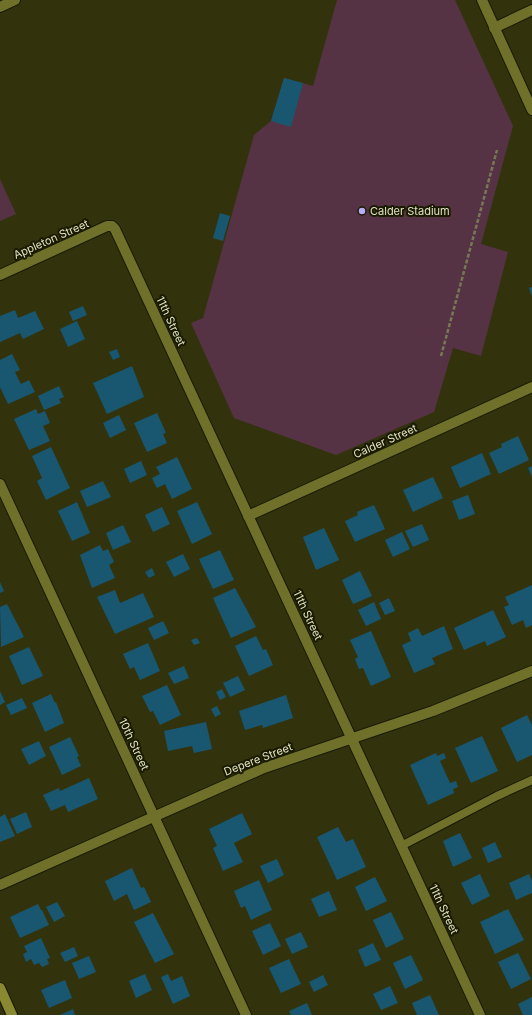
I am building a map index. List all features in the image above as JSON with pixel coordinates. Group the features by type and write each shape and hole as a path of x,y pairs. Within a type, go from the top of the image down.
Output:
{"main road":[{"path":"0,988 12,1015"}],"street":[{"path":"482,0 532,110"},
{"path":"0,7 12,1"},
{"path":"494,28 532,10"},
{"name":"Appleton Street","path":"0,275 102,229 112,226"},
{"name":"11th Street","path":"112,226 118,236 480,1015"},
{"name":"Calder Street","path":"248,516 532,387"},
{"name":"10th Street","path":"0,484 246,1015"},
{"name":"Depere Street","path":"0,885 264,768 433,711 532,671"}],"lane":[{"path":"401,846 497,796 532,780"}],"path":[{"path":"441,356 497,150"}],"shaded area":[{"name":"Calder Stadium","path":"337,0 455,0 513,126 481,244 508,252 481,356 453,348 434,412 336,455 234,418 191,323 203,318 254,135 271,121 284,78 313,86"},
{"path":"0,179 16,214 0,221"}],"building":[{"path":"284,78 303,83 291,127 271,121"},
{"path":"220,213 230,216 223,241 213,238"},
{"path":"532,287 532,296 529,288"},
{"path":"83,306 87,315 73,321 69,312"},
{"path":"15,310 18,318 35,311 44,329 23,339 20,333 0,342 0,316"},
{"path":"77,321 85,339 68,347 60,329"},
{"path":"117,349 120,357 113,360 109,352"},
{"path":"12,354 20,370 15,372 21,384 29,380 35,392 8,404 0,387 0,360"},
{"path":"132,366 144,397 107,414 93,383"},
{"path":"59,386 64,397 59,399 61,403 44,410 38,396"},
{"path":"36,409 38,414 45,411 50,423 43,426 50,441 29,450 14,419"},
{"path":"157,413 166,433 163,434 167,443 147,452 134,423"},
{"path":"119,415 126,430 110,438 103,423"},
{"path":"518,436 529,460 499,474 489,453 502,447 501,444"},
{"path":"51,447 70,488 46,500 37,481 42,478 32,456"},
{"path":"482,453 491,474 460,488 451,467"},
{"path":"177,457 192,489 172,499 165,484 157,488 152,478 160,474 156,467"},
{"path":"141,461 147,475 130,483 124,469"},
{"path":"532,466 532,477 528,468"},
{"path":"433,477 443,498 413,512 403,490"},
{"path":"103,481 111,497 87,507 80,491"},
{"path":"468,495 475,514 459,520 452,501"},
{"path":"77,502 90,533 72,541 58,511"},
{"path":"197,502 212,534 192,544 177,511"},
{"path":"374,505 385,529 355,542 345,521 358,515 357,512"},
{"path":"162,507 170,524 153,532 145,515"},
{"path":"422,524 429,540 413,547 405,531"},
{"path":"123,525 131,542 113,550 106,533"},
{"path":"324,528 339,560 316,570 303,537"},
{"path":"402,532 410,549 393,557 385,540"},
{"path":"100,545 103,551 108,549 114,562 109,565 115,578 92,588 80,555"},
{"path":"220,550 234,580 213,589 199,559"},
{"path":"183,554 190,569 174,577 166,562"},
{"path":"152,568 155,575 149,578 145,572"},
{"path":"360,571 372,596 353,604 342,580"},
{"path":"0,582 4,591 0,593"},
{"path":"532,585 532,625 526,628 523,620 512,625 504,607 509,605 505,597"},
{"path":"235,588 256,627 231,638 213,598"},
{"path":"115,590 120,603 143,593 154,617 115,634 97,597"},
{"path":"389,598 395,611 385,615 379,603"},
{"path":"374,602 381,619 366,626 358,610"},
{"path":"7,604 24,637 1,647 0,607"},
{"path":"493,610 506,637 487,646 485,641 464,650 454,628"},
{"path":"163,621 169,633 154,640 148,628"},
{"path":"444,626 453,649 432,658 435,664 414,673 402,645 411,641 408,633 418,628 422,636"},
{"path":"371,631 391,677 371,686 363,668 359,669 355,659 358,657 350,640"},
{"path":"256,636 263,650 266,649 273,665 249,676 235,646"},
{"path":"197,638 200,643 194,645 191,640"},
{"path":"148,643 160,671 140,680 134,667 130,669 123,654"},
{"path":"29,647 43,676 22,685 9,656"},
{"path":"184,666 189,678 174,684 168,673"},
{"path":"238,676 245,690 230,697 223,683"},
{"path":"167,685 181,715 160,725 153,711 150,712 142,696"},
{"path":"222,689 226,697 220,700 216,692"},
{"path":"0,691 5,702 0,705"},
{"path":"51,694 55,703 56,702 64,723 45,732 32,703"},
{"path":"286,695 293,718 263,728 262,725 245,730 239,711"},
{"path":"22,698 27,708 11,715 6,705"},
{"path":"217,706 221,714 215,717 211,709"},
{"path":"527,715 532,725 532,755 517,762 501,728"},
{"path":"206,722 212,749 194,753 192,746 168,751 164,731"},
{"path":"482,736 498,771 471,783 455,748"},
{"path":"70,737 79,756 77,757 81,766 62,775 49,747"},
{"path":"39,741 46,756 29,765 21,749"},
{"path":"436,753 437,756 444,753 446,758 440,761 450,783 456,781 458,787 453,789 454,793 428,805 410,765"},
{"path":"89,778 98,799 68,812 65,805 51,811 43,795 59,788 60,791"},
{"path":"26,812 32,827 17,834 10,819"},
{"path":"242,813 252,834 234,843 243,862 223,871 213,848 217,846 209,829"},
{"path":"5,814 15,836 0,842 0,817"},
{"path":"338,827 346,842 353,839 366,867 337,880 317,837"},
{"path":"460,833 472,858 453,867 443,841"},
{"path":"495,842 502,857 488,863 482,848"},
{"path":"277,859 284,875 268,883 260,866"},
{"path":"132,868 141,888 144,887 151,902 134,910 127,894 114,901 105,881"},
{"path":"480,874 490,896 472,905 461,883"},
{"path":"529,874 532,881 532,893 516,900 509,883"},
{"path":"375,877 387,901 366,911 355,887"},
{"path":"259,880 272,910 251,920 245,906 241,908 234,891"},
{"path":"329,891 337,910 319,917 311,899"},
{"path":"57,902 65,916 54,922 46,907"},
{"path":"38,904 49,925 20,938 10,917"},
{"path":"508,909 524,940 495,954 480,922"},
{"path":"391,912 404,939 386,948 373,920"},
{"path":"153,913 174,954 155,963 134,922"},
{"path":"270,923 281,946 263,955 252,931"},
{"path":"301,932 308,947 292,954 285,939"},
{"path":"41,938 50,958 47,959 49,964 42,967 39,963 34,965 31,959 26,962 23,954 27,952 24,946"},
{"path":"373,943 381,960 365,967 358,950"},
{"path":"74,947 78,956 65,962 60,953"},
{"path":"518,953 531,979 511,989 498,962"},
{"path":"411,955 423,980 405,989 393,963"},
{"path":"89,956 96,972 79,979 72,963"},
{"path":"289,959 301,984 281,993 269,968"},
{"path":"145,974 152,990 136,998 129,981"},
{"path":"168,974 171,981 182,976 190,996 173,1004 161,977"},
{"path":"323,975 328,985 314,992 309,982"},
{"path":"65,980 72,998 49,1008 41,990"},
{"path":"390,986 398,1003 381,1010 373,994"},
{"path":"430,995 439,1015 417,1015 412,1003"},
{"path":"532,997 532,1015 523,1015 518,1004"},
{"path":"307,1003 312,1015 291,1015 289,1011"},
{"path":"73,1009 75,1015 60,1015"}],"place":[{"name":"Calder Stadium","path":"362,211"}]}
